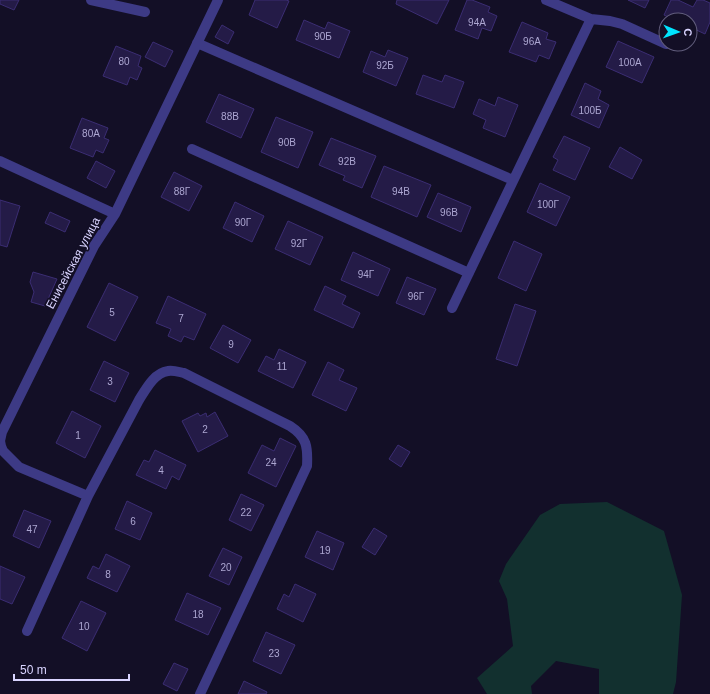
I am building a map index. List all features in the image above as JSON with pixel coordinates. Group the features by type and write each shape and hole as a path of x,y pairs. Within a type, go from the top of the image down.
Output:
{"street":[{"path":"91,0 145,12"},
{"name":"Енисейская улица","path":"88,496 19,467 3,451 0,441 2,432 94,246 115,214 218,0"},
{"path":"546,0 591,19 622,24 658,40"},
{"path":"452,308 591,19"},
{"path":"197,44 513,180"},
{"path":"192,149 469,273"},
{"path":"0,161 115,214"},
{"path":"27,631 88,496 148,385 158,376 168,371 184,373 290,426 299,432 304,439 308,451 307,466 200,694"}],"green space":[{"path":"607,502 664,531 682,595 676,682 673,694 599,694 599,669 556,661 531,686 532,694 487,694 477,678 513,646 507,599 499,581 506,564 540,515 560,504"}],"building":[{"path":"0,0 19,0 14,10 0,4"},
{"path":"255,0 289,1 277,28 249,15"},
{"path":"397,0 449,0 437,24 396,4"},
{"path":"467,0 472,0 490,7 488,12 497,16 491,31 482,28 478,39 455,30"},
{"path":"628,0 649,0 645,8"},
{"path":"671,0 678,0 693,7 697,0 703,0 710,3 710,22 705,34 698,31 698,12 665,12"},
{"path":"304,20 325,29 328,22 350,31 339,58 296,40"},
{"path":"522,22 548,33 546,39 556,42 549,59 539,55 536,62 509,52"},
{"path":"222,25 234,32 228,44 215,37"},
{"path":"618,41 654,57 642,83 606,67"},
{"path":"153,42 173,51 165,67 145,57"},
{"path":"116,46 141,56 138,66 142,68 137,80 130,77 127,85 103,76"},
{"path":"388,50 408,58 396,86 363,72 371,51 385,57"},
{"path":"423,75 442,82 445,75 464,82 454,108 416,94"},
{"path":"585,83 601,91 598,99 609,105 599,128 571,115"},
{"path":"219,94 254,109 241,138 206,122"},
{"path":"498,97 518,105 505,137 483,128 486,120 473,114 479,99 495,106"},
{"path":"276,117 313,132 298,168 261,152"},
{"path":"82,118 108,128 104,138 109,140 103,153 96,150 93,157 70,148"},
{"path":"564,136 590,148 575,180 553,170 558,160 553,157"},
{"path":"331,138 376,156 362,188 343,180 345,176 319,165"},
{"path":"620,147 642,160 632,179 609,167"},
{"path":"96,161 115,171 106,188 87,178"},
{"path":"384,166 431,185 417,217 371,197"},
{"path":"174,172 202,186 189,211 161,197"},
{"path":"540,183 570,197 556,226 527,212"},
{"path":"438,193 471,207 461,232 427,217"},
{"path":"0,200 20,206 7,247 0,245"},
{"path":"235,202 264,216 252,242 223,228"},
{"path":"50,212 70,221 65,232 45,223"},
{"path":"288,221 323,237 310,265 275,249"},
{"path":"514,241 542,254 526,291 498,278"},
{"path":"353,252 390,269 378,296 341,280"},
{"path":"33,272 57,279 45,306 31,302 34,292 30,282"},
{"path":"407,277 436,289 424,315 396,303"},
{"path":"109,283 138,297 115,341 87,327"},
{"path":"325,286 346,296 342,304 360,313 353,328 314,310"},
{"path":"168,296 206,314 194,340 184,336 181,342 168,336 171,329 156,323"},
{"path":"515,304 536,311 517,366 496,359"},
{"path":"223,325 251,340 238,363 210,348"},
{"path":"279,349 306,362 293,388 258,371 266,356 274,360"},
{"path":"104,361 129,373 115,402 90,390"},
{"path":"328,362 344,370 339,380 357,388 346,411 312,395"},
{"path":"72,411 101,426 85,458 56,443"},
{"path":"215,412 228,436 198,452 182,421 198,413 200,416 206,413 207,417"},
{"path":"280,438 296,446 276,487 248,473 262,445 274,451"},
{"path":"398,445 410,452 401,467 389,459"},
{"path":"155,450 186,465 179,480 172,476 166,489 136,475 144,460 149,462"},
{"path":"241,494 264,505 251,531 229,520"},
{"path":"127,501 152,513 140,540 115,529"},
{"path":"24,510 51,521 39,548 13,536"},
{"path":"374,528 387,536 375,555 362,547"},
{"path":"317,531 344,543 333,570 305,557"},
{"path":"223,548 242,557 229,585 209,576"},
{"path":"106,554 130,566 117,592 87,578 93,566 99,569"},
{"path":"0,566 25,577 12,604 0,599"},
{"path":"295,584 316,594 303,622 277,609 284,594 289,597"},
{"path":"187,593 221,608 208,635 175,620"},
{"path":"81,601 106,613 87,651 62,638"},
{"path":"266,632 295,645 281,674 253,661"},
{"path":"174,663 188,669 177,691 163,684"},
{"path":"244,681 267,692 266,694 238,694"}]}
